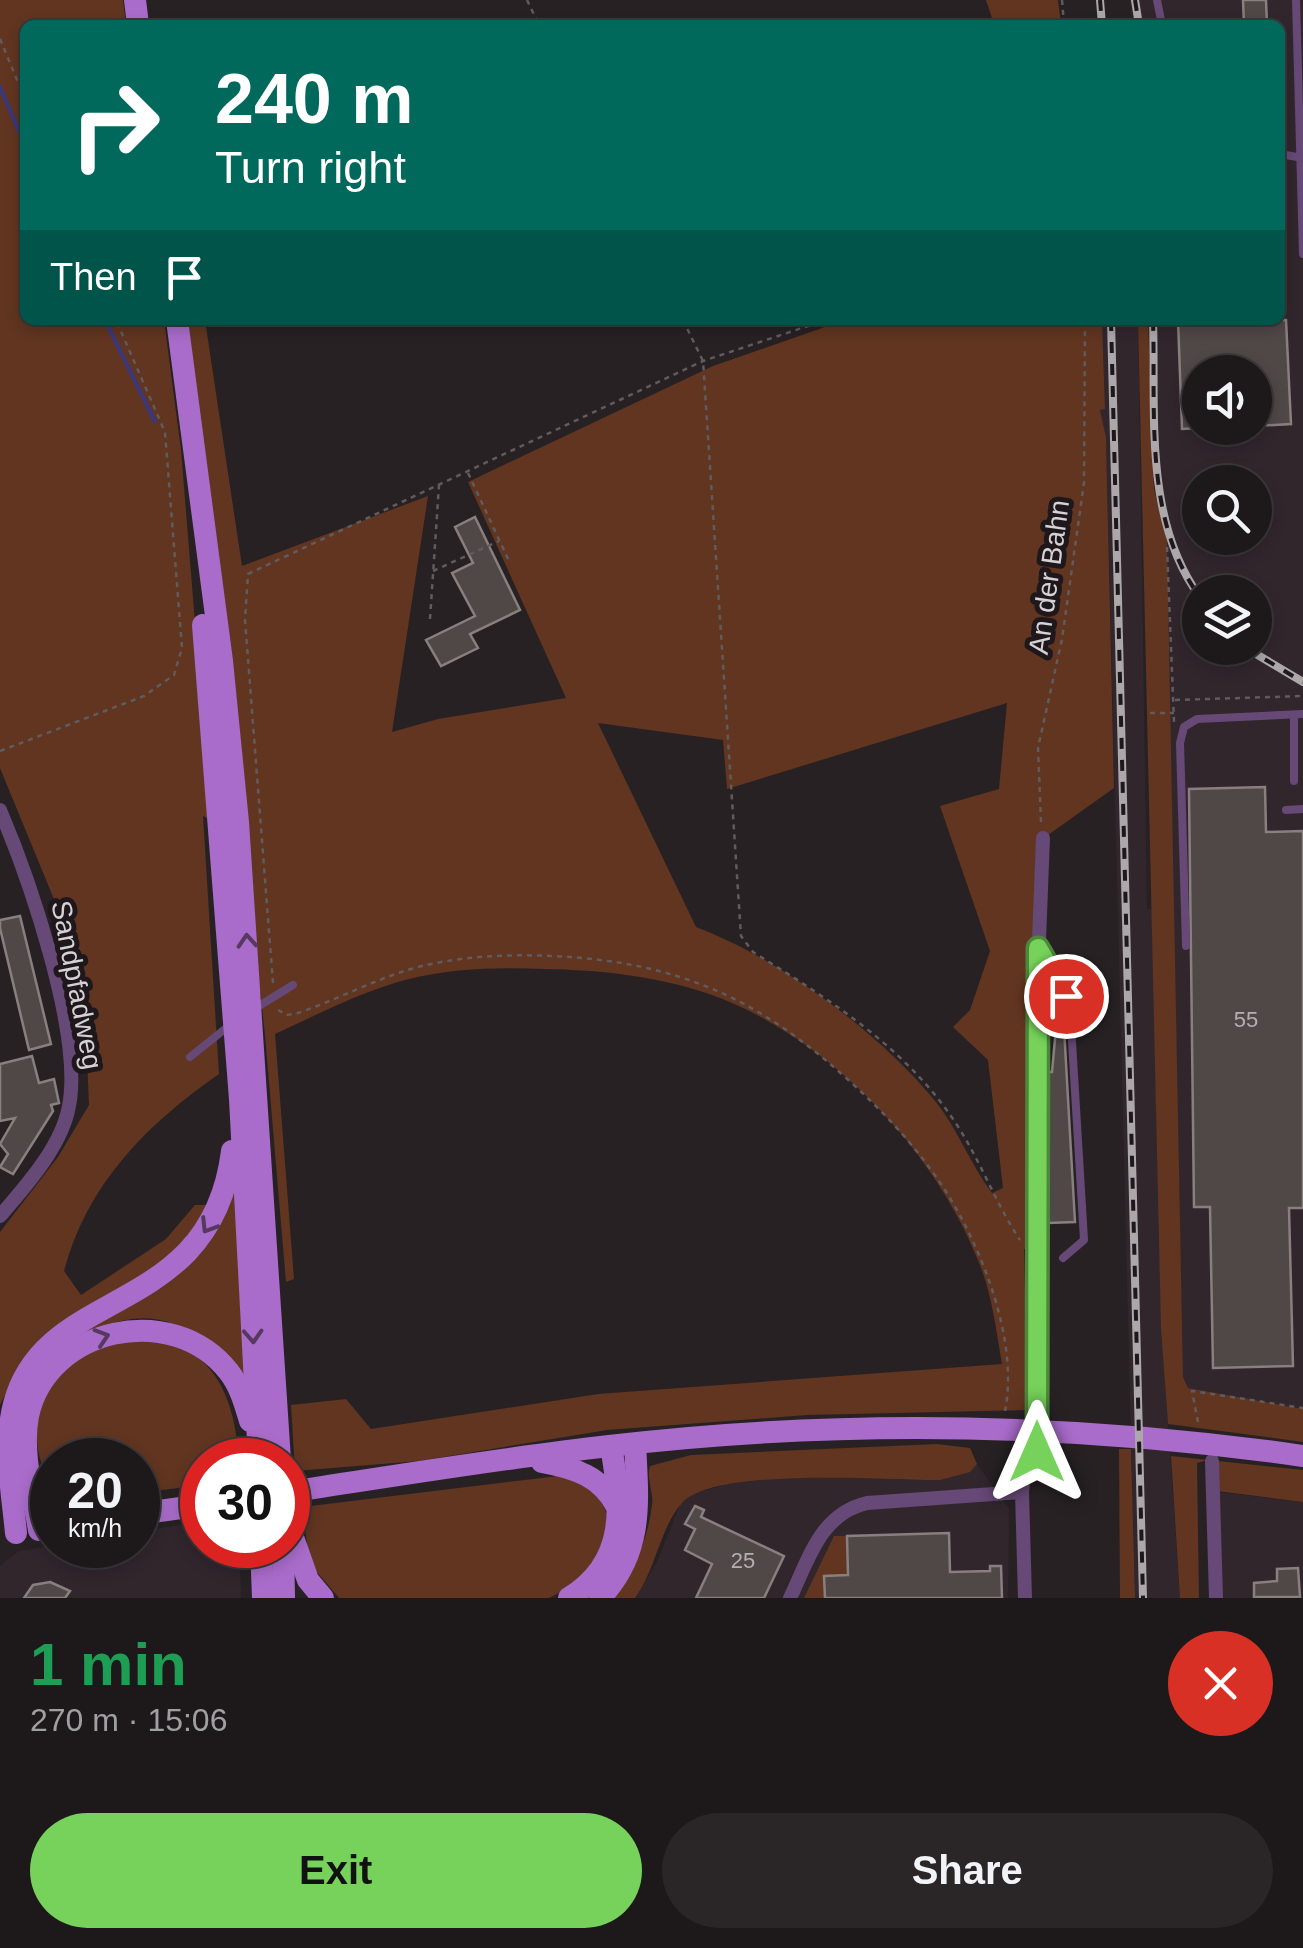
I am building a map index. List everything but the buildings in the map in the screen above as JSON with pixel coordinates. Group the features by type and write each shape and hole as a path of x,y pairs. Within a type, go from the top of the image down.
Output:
{"main road":[{"path":"175,325 206,654 240,1098 258,1438"},
{"path":"176,325 220,642 236,804 279,1438"},
{"path":"27,1532 9,1438 20,1385 42,1352 64,1332 166,1274 204,1234 229,1178 240,1098"},
{"path":"27,1532 28,1414 45,1378 70,1351 112,1333 146,1330 182,1339 206,1352 228,1370 243,1397 255,1438"},
{"path":"310,1489 623,1445 808,1432 956,1429 1239,1447 1303,1456"},
{"path":"569,1598 607,1563 616,1544 623,1445"},
{"path":"600,1598 626,1564 636,1539 623,1445"},
{"path":"519,1458 582,1472 600,1482 620,1511"},
{"path":"28,1470 30,1474"},
{"path":"262,1568 263,1598"},
{"path":"283,1568 284,1598"},
{"path":"304,1568 323,1598"}],"street":[{"name":"Sandpfadweg","path":"0,810 31,882 74,1067 69,1110 39,1168 0,1216"},
{"path":"1025,1598 1022,1492 1025,1460 1037,1452 1038,948 1043,838"},
{"path":"1212,1460 1216,1598"},
{"path":"790,1598 824,1529 842,1512 866,1503 1022,1492"}],"lane":[{"path":"1296,0 1303,254"},
{"path":"1186,946 1180,742 1184,727 1196,719 1298,715 1294,781"},
{"path":"1286,810 1303,809"},
{"path":"1038,948 1066,996 1080,1122 1084,1240 1063,1258"},
{"path":"190,1058 243,1016 293,986"}],"path":[{"path":"0,39 20,88"},
{"path":"0,751 144,696 174,675 182,648 165,432 118,325"},
{"path":"686,325 703,360 741,936 754,952 866,1026 900,1057 956,1124 1014,1230 1038,1257"},
{"path":"273,985 244,620 248,574 703,360 811,325"},
{"name":"An der Bahn","path":"1043,838 1038,748 1062,639 1084,483 1085,325"},
{"path":"468,472 510,562"},
{"path":"430,619 439,484"},
{"path":"432,572 500,540"},
{"path":"1166,547 1174,713 1180,742"},
{"path":"1174,700 1303,696"},
{"path":"1150,714 1174,713"},
{"path":"275,1003 288,1015 417,968 483,957 534,956 588,958 684,976 718,988 766,1013 802,1038 895,1122 968,1226 996,1304 1008,1380 1004,1414"},
{"path":"1192,1391 1303,1408"}],"shaded area":[{"path":"0,0 123,0 125,20 20,20 20,325 165,325 181,450 211,820 203,816 219,1074 144,1135 123,1159 88,1211 64,1271 81,1295 166,1239 195,1205 210,1205 170,1259 12,1382 0,1405 0,1232 58,1157 89,1105 86,1035 58,909 0,768"},
{"path":"986,0 1058,0 1060,20 987,20 992,18"},
{"path":"1130,0 1303,0 1303,1409 1187,1388 1183,1377 1166,542 1154,489 1148,325 1285,325 1285,20 1133,20"},
{"path":"187,325 206,325 242,566 428,496 392,732 438,719 566,698 468,482 713,366 831,325 1102,325 1105,409 1100,410 1106,437 1114,788 1048,835 1033,1247 1024,1249 1028,1410 807,1415 607,1430 419,1461 310,1470 310,1438 293,1438 291,1405 346,1399 371,1429 598,1394 1002,1364 983,1273 958,1218 904,1137 870,1100 834,1066 752,1013 709,994 628,975 511,968 426,975 392,984 275,1034 294,1279 286,1282 265,1035","holes":["1007,703 999,789 940,806 990,951 970,1010 953,1027 988,1060 1003,1188 992,1193 936,1102 887,1050 794,978 696,927 598,723 723,740 727,789"]},
{"path":"1102,325 1138,325 1147,909 1152,909 1166,1397 1180,1598 1135,1598 1106,437 1100,409 1105,408"},
{"path":"1138,325 1148,325 1154,489 1167,542 1183,1377 1188,1388 1303,1409 1303,1442 1168,1424 1161,1328"},
{"path":"239,1190 248,1375 243,1384 197,1337 153,1319 130,1319 105,1326 46,1355 136,1302 231,1191"},
{"path":"125,1339 155,1341 190,1352 204,1363 224,1391 236,1438 180,1438 180,1488 160,1490 160,1438 37,1438 44,1396 53,1380 80,1356"},
{"path":"937,1444 970,1448 977,1464 970,1472 940,1480 804,1478 730,1484 702,1491 675,1512 635,1598 609,1598 632,1567 647,1531 652,1500 650,1466 691,1455"},
{"path":"1119,1449 1131,1449 1135,1598 1120,1598"},
{"path":"1171,1456 1208,1460 1197,1463 1199,1598 1180,1598"},
{"path":"1218,1461 1303,1470 1303,1502 1217,1491"},
{"path":"977,1464 1009,1509 1008,1598 635,1598 657,1562 680,1505 695,1493 743,1480 969,1472"},
{"path":"558,1476 582,1484 601,1502 607,1513 608,1538 592,1566 549,1598 339,1598 310,1564 310,1506"},
{"path":"1217,1492 1303,1502 1303,1598 1220,1598"},
{"path":"180,1525 180,1568 240,1568 241,1598 0,1598 0,1566 19,1551 30,1549 30,1568 160,1568 160,1528"},
{"path":"834,1536 847,1536 848,1575 824,1577 825,1598 804,1598"}],"waterway":[{"path":"0,87 20,134"},
{"path":"107,325 155,422"}],"railway":[{"path":"1100,0 1102,20"},
{"path":"1135,0 1138,20"},
{"path":"1111,325 1143,1598"},
{"path":"1153,325 1156,464 1169,534 1187,575"},
{"path":"1272,664 1303,682"}],"route":[{"path":"1037,1452 1034,1068 1038,948 1066,996"}]}
